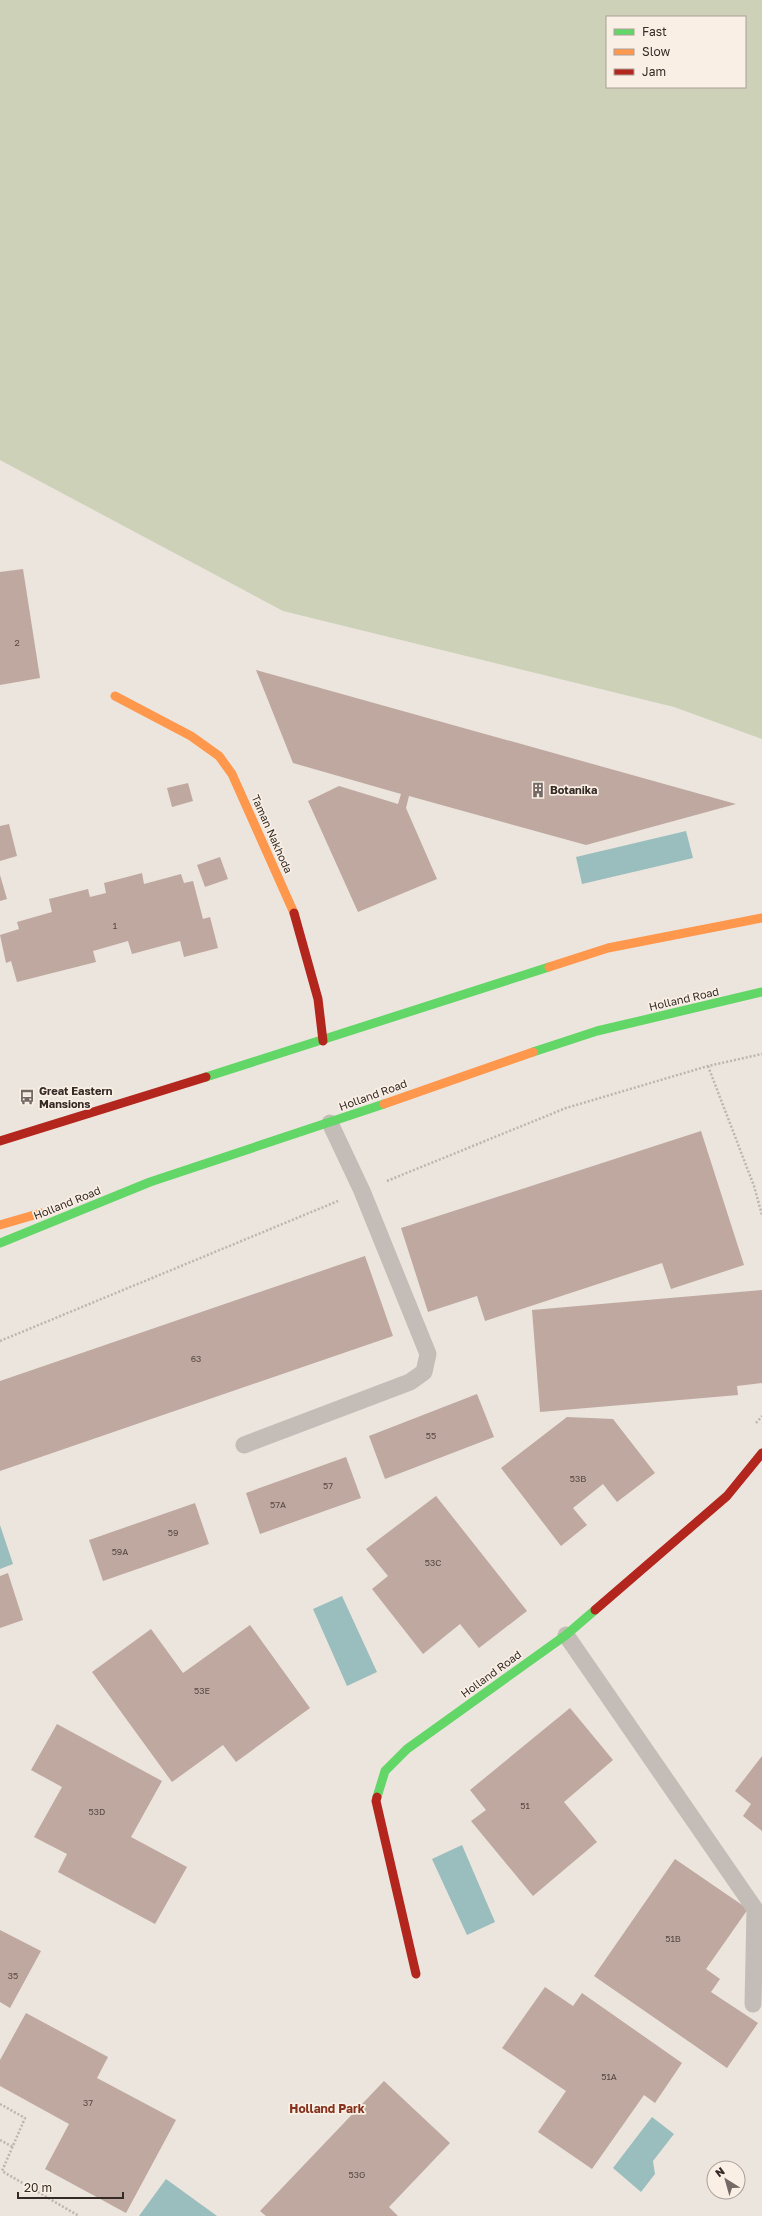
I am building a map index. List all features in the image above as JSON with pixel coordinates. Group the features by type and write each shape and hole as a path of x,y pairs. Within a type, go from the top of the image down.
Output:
{"main road":[{"name":"Taman Nakhoda","path":"115,696 191,736 219,756 232,774 294,914 318,999 323,1042"},
{"path":"0,1141 323,1042 608,948 762,918"},
{"name":"Holland Road","path":"0,1244 150,1182 330,1123 482,1069 597,1031 762,992"},
{"path":"0,1225 150,1182"},
{"name":"Holland Road","path":"416,1974 376,1801 385,1771 407,1749 566,1635 727,1496 762,1453"}],"lane":[{"path":"244,1446 410,1382 424,1372 428,1354 362,1191 330,1123"},
{"path":"566,1635 755,1909 752,2004"}],"path":[{"path":"708,1066 754,1186 762,1215"},
{"path":"0,2104 25,2118 2,2171 79,2216"},
{"path":"0,2140 12,2147"}],"green space":[{"path":"0,0 762,0 762,739 674,707 283,611 0,460"}],"water":[{"path":"686,831 693,858 582,884 576,857"},
{"path":"0,1525 13,1564 0,1569"},
{"path":"342,1596 377,1672 347,1686 313,1609"},
{"path":"462,1845 495,1922 467,1935 432,1859"},
{"path":"652,2117 674,2134 653,2161 655,2174 641,2192 613,2168"},
{"path":"166,2179 217,2216 139,2216"}],"building":[{"path":"23,569 40,678 0,685 0,572"},
{"name":"Botanika","path":"256,670 736,804 586,845 409,796 406,808 437,879 358,912 308,801 339,786 398,804 401,794 293,763"},
{"path":"188,783 193,801 172,807 167,788"},
{"path":"9,824 17,856 0,861 0,826"},
{"path":"220,857 228,879 205,887 197,865"},
{"path":"142,873 144,884 181,874 184,883 193,881 203,919 210,917 218,948 184,957 180,941 132,954 128,941 93,951 96,962 17,982 11,961 6,963 0,935 19,929 17,922 52,912 49,899 88,889 90,897 106,893 104,883"},
{"path":"0,875 7,899 0,901"},
{"path":"701,1131 744,1265 671,1289 662,1263 485,1321 477,1296 428,1312 401,1228"},
{"path":"365,1256 393,1336 0,1471 0,1381"},
{"path":"762,1290 762,1383 737,1386 738,1395 540,1412 532,1310"},
{"path":"477,1394 494,1437 385,1479 369,1436"},
{"path":"567,1417 613,1419 655,1473 617,1502 603,1484 573,1508 587,1525 561,1546 501,1468"},
{"path":"346,1457 361,1498 260,1534 246,1493"},
{"path":"436,1496 527,1611 479,1648 460,1624 423,1654 372,1589 388,1576 366,1549"},
{"path":"195,1503 209,1544 103,1581 89,1540"},
{"path":"8,1573 23,1620 0,1628 0,1576"},
{"path":"250,1625 310,1708 236,1762 223,1745 172,1782 92,1672 151,1629 183,1673"},
{"path":"570,1708 613,1760 564,1802 597,1842 533,1896 471,1821 486,1810 470,1790"},
{"path":"57,1724 162,1781 131,1837 187,1867 155,1924 58,1872 67,1854 34,1837 62,1787 31,1770"},
{"path":"762,1756 762,1831 743,1816 751,1804 735,1791"},
{"path":"675,1859 748,1909 706,1969 720,1979 711,1992 758,2023 727,2068 594,1976"},
{"path":"0,1930 41,1951 10,2008 0,2002"},
{"path":"545,1987 573,2006 582,1993 682,2063 655,2103 644,2095 592,2169 538,2132 566,2091 502,2048"},
{"path":"26,2013 108,2057 97,2078 176,2120 126,2213 45,2169 69,2124 0,2086 0,2060"},
{"path":"384,2081 450,2143 389,2207 398,2216 266,2216 260,2211"}],"traffic: fast":[{"path":"206,1077 549,967"},
{"path":"533,1052 597,1031 762,992"},
{"path":"0,1243 150,1182 384,1104"},
{"path":"377,1797 385,1771 407,1749 566,1635 595,1610"}],"traffic: slow":[{"path":"115,696 191,736 219,756 232,774 294,913"},
{"path":"549,967 608,948 762,918"},
{"path":"384,1104 533,1052"},
{"path":"0,1225 41,1213"}],"traffic: jam":[{"path":"294,913 318,999 323,1041"},
{"path":"0,1141 206,1077"},
{"path":"595,1610 727,1496 762,1453"},
{"path":"377,1797 376,1801 416,1974"}],"place":[{"name":"Botanika","path":"538,790"},
{"name":"Great Eastern Mansions","path":"27,1097"}],"district":[{"name":"Holland Park","path":"327,2109"}]}
